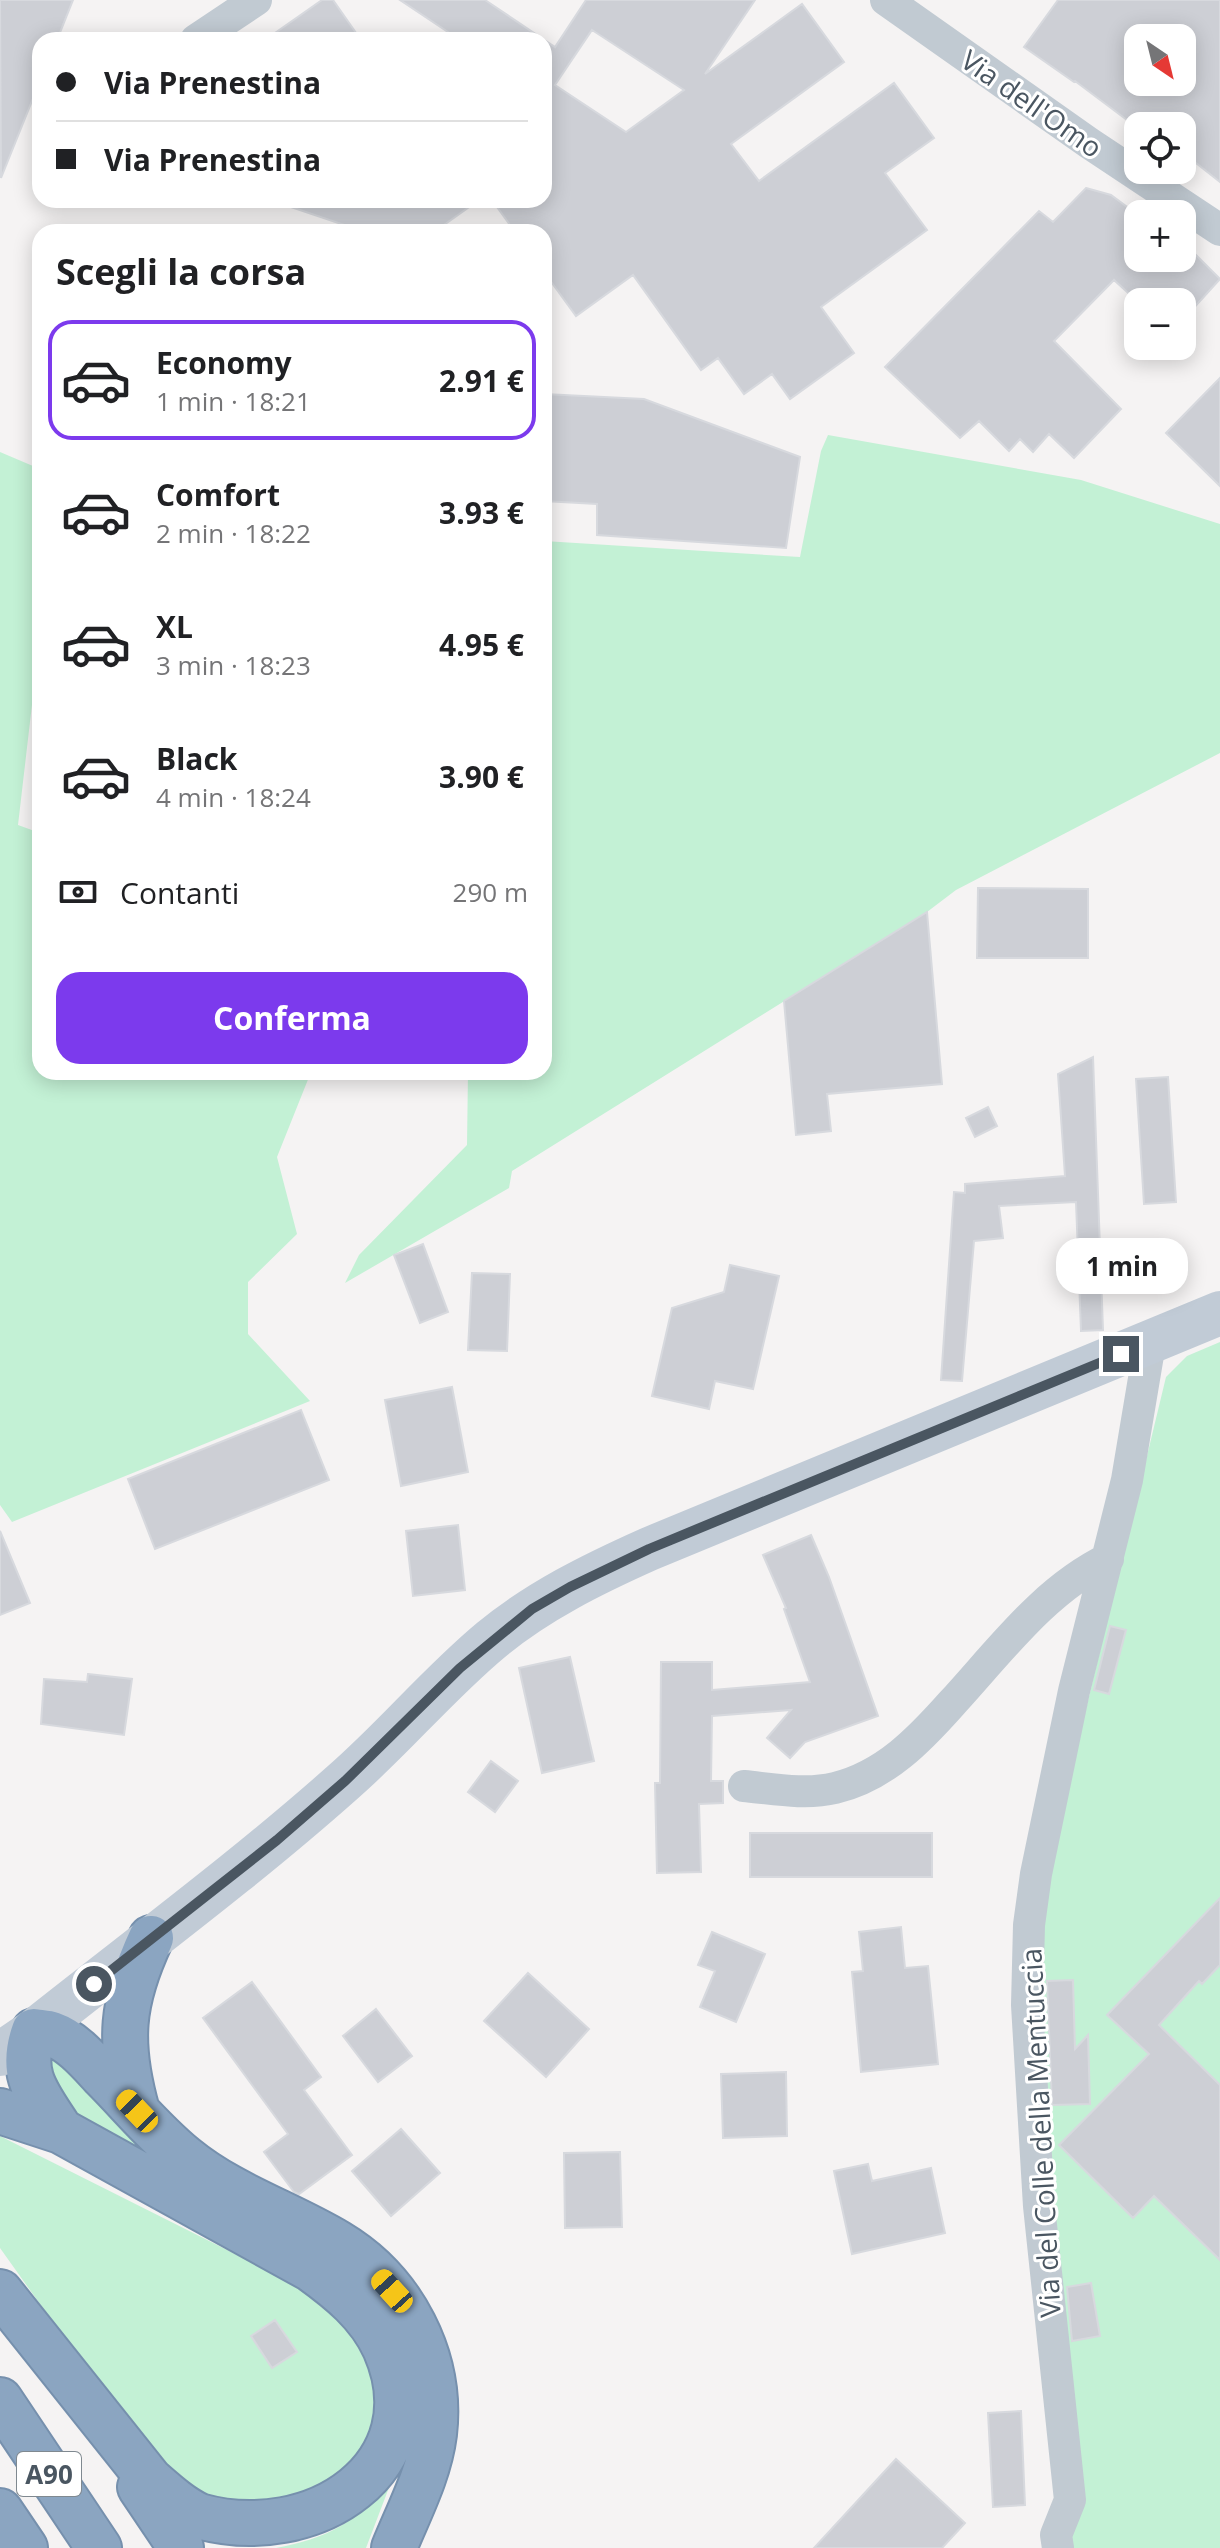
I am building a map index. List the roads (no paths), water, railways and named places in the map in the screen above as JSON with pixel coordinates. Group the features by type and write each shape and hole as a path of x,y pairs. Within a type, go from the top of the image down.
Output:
{"highway":[{"path":"137,2111 128,2077 124,2029 133,1987 151,1938"},
{"path":"17,2043 53,2035 67,2042 168,2143 200,2169 341,2245 392,2291 412,2320 426,2350 433,2381 434,2435 424,2474 394,2548"},
{"path":"17,2043 28,2048 28,2073 61,2131"},
{"path":"0,2111 61,2131 311,2269 337,2288 360,2310 383,2345 395,2384 397,2405 386,2453 362,2491 328,2516 306,2526 277,2531 228,2526 196,2515 150,2480 0,2292"},
{"path":"72,2385 181,2548"},
{"name":"A90","path":"0,2400 99,2548"},
{"name":"A90","path":"0,2511 25,2548"}],"main road":[{"path":"17,2043 227,1880 322,1801 460,1668 532,1609 649,1549 1220,1313"}],"street":[{"path":"208,32 256,0"},
{"name":"Via dell'Omo","path":"886,0 1099,151 1220,230"},
{"name":"Via del Colle della Mentuccia","path":"1058,2548 1056,2535 1070,2500 1039,2206 1027,1959 1036,1874 1074,1691 1128,1472 1150,1343"},
{"path":"744,1786 821,1790 850,1783 889,1763 937,1720 1039,1608 1073,1579 1108,1559"}]}
